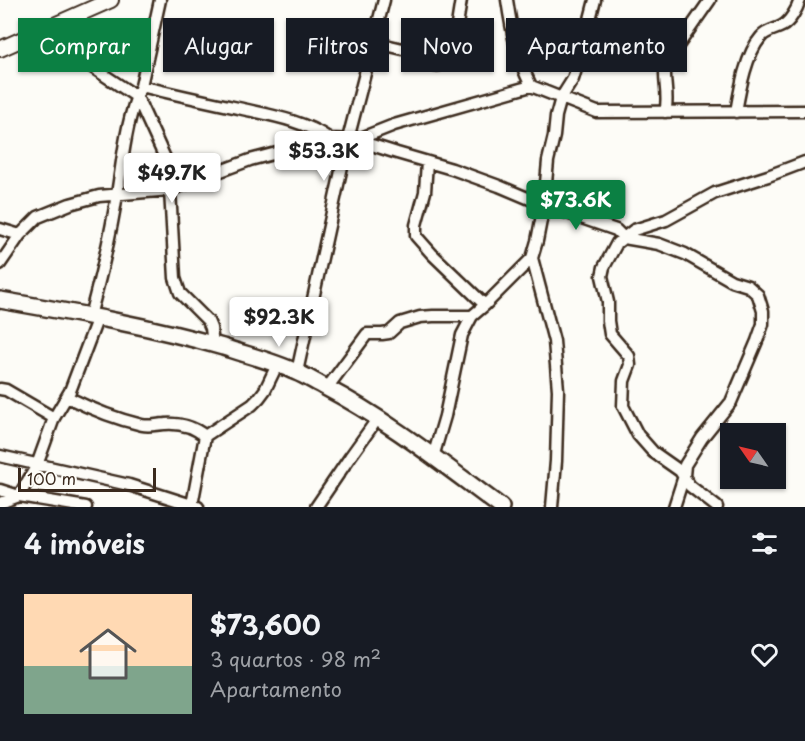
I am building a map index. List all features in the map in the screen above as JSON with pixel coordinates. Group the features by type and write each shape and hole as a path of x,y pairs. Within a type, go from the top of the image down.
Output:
{"main road":[{"path":"0,300 94,316 179,335 297,372 378,418 501,507"}],"street":[{"path":"70,18 111,0"},
{"path":"0,503 19,496 37,465 54,418 70,391 94,316 122,156 160,0"},
{"path":"379,18 384,0"},
{"path":"389,46 407,50 435,66 440,65 456,31 461,0"},
{"path":"507,0 513,38 522,68 531,86"},
{"path":"434,457 462,335 472,316 532,258 544,205 548,161 556,117 561,98 573,78 595,0"},
{"path":"665,112 666,63 710,0"},
{"path":"736,112 744,72 754,47 761,36 787,22 800,0"},
{"path":"0,48 18,40"},
{"path":"104,72 139,92 284,120 317,130 330,140"},
{"path":"297,372 367,72"},
{"path":"352,140 405,121 531,86 597,112 805,111"},
{"path":"139,92 165,158 170,190 175,278 180,293 208,321 213,344"},
{"path":"0,264 20,236 38,217 70,204 99,196 170,190 250,160 330,140 352,140 452,169 615,230 624,238 659,244 685,254 732,281 748,286 758,295 763,311 763,324 757,341 731,402 693,450 685,465 684,476 674,507"},
{"path":"427,162 425,192 416,225 416,236 485,305"},
{"path":"717,507 690,486 680,471 652,452 638,435 623,406 624,381 630,365 629,356 610,334 608,302 602,276 604,267 617,243 634,230 666,220 715,193 805,162"},
{"path":"0,229 20,236"},
{"path":"532,258 554,341 558,380 556,461 552,507"},
{"path":"327,388 368,334 389,333 400,323 420,317 472,316"},
{"path":"0,456 129,486 195,506 205,436 252,405 265,390 277,364"},
{"path":"0,388 54,418"},
{"path":"67,396 88,408 111,416 152,426 180,424 195,429 205,436"},
{"path":"316,507 378,418"},
{"path":"0,490 19,496 86,507"}]}
